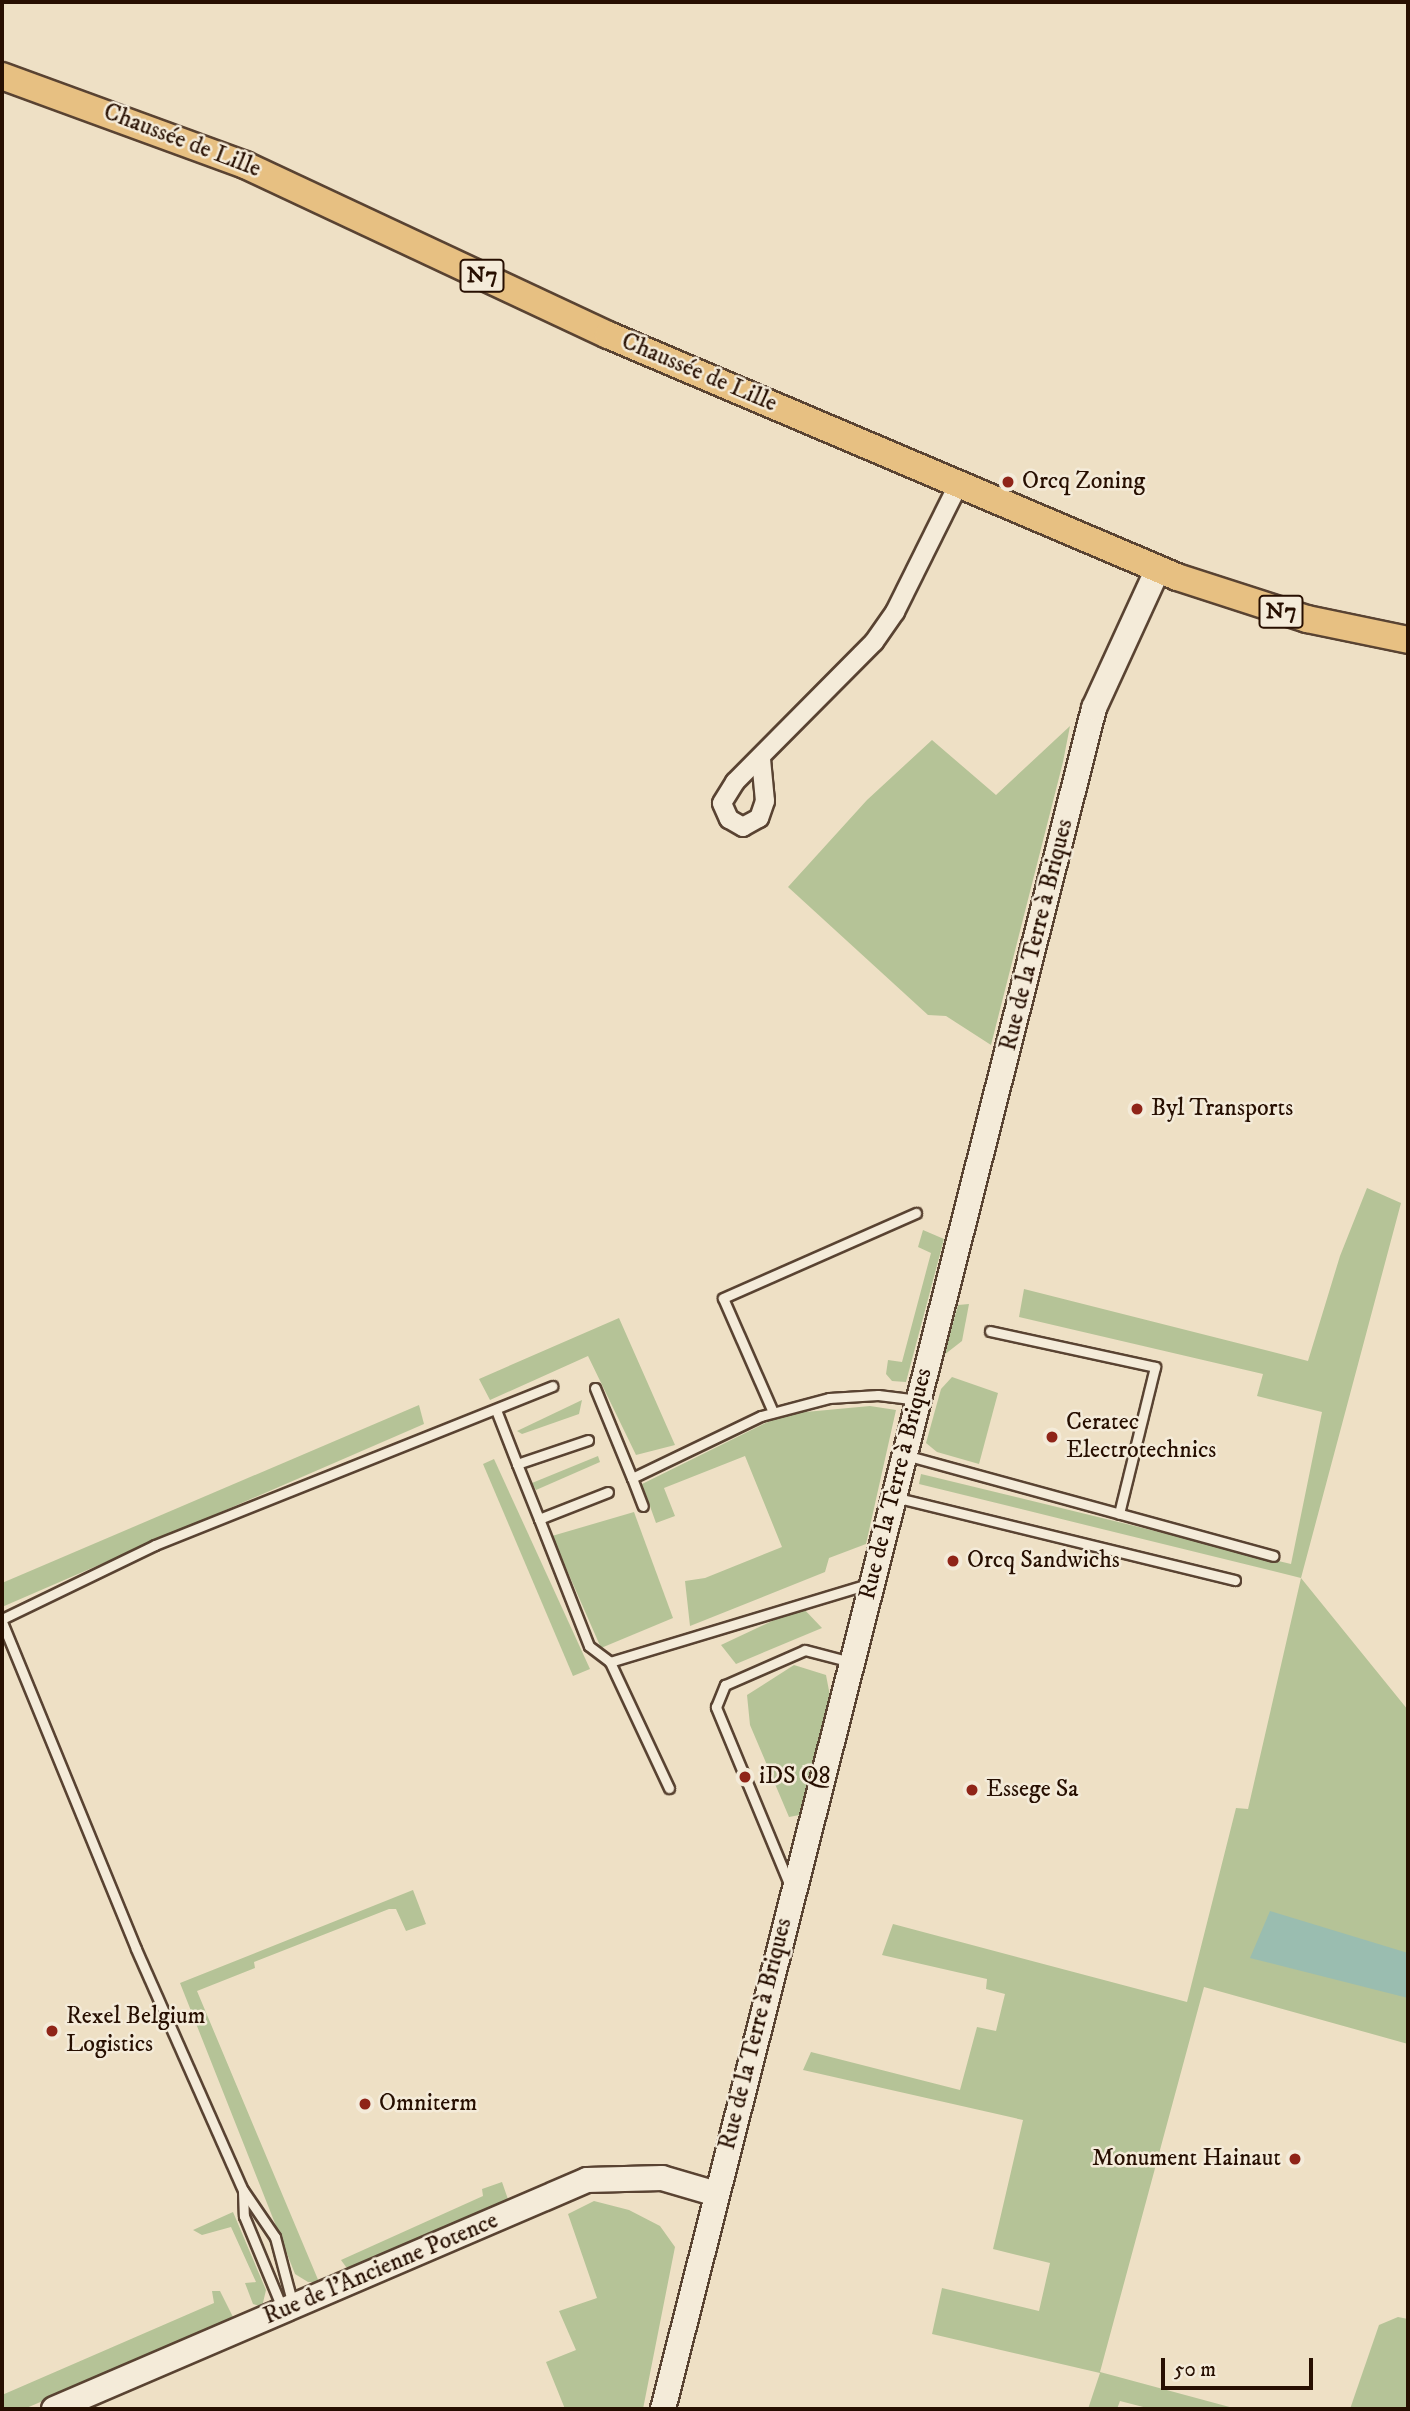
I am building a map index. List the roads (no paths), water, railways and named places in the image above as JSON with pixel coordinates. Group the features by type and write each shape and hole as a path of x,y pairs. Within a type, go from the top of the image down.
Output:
{"main road":[{"name":"Chaussée de Lille","path":"2,76 245,165 608,335 1158,569 1258,606 1408,640"},
{"name":"Rue de la Terre à Briques","path":"663,2409 850,1662 1094,708 1158,569"},
{"name":"Rue de l'Ancienne Potence","path":"54,2409 587,2180 662,2178 717,2194"}],"street":[{"path":"761,759 874,642 895,612 959,483"}],"lane":[{"path":"773,1412 723,1297 916,1213"},
{"path":"990,1331 1155,1367 1119,1514"},
{"path":"289,2309 275,2237 243,2190 135,1949 2,1620 155,1545 552,1386"},
{"path":"595,1388 643,1506"},
{"path":"632,1478 743,1421 773,1412 841,1397 878,1395 917,1401"},
{"path":"496,1410 589,1646 610,1662 669,1788"},
{"path":"517,1464 588,1440"},
{"path":"904,1455 1273,1556"},
{"path":"539,1519 608,1492"},
{"path":"893,1497 1235,1580"},
{"path":"610,1662 870,1584"},
{"path":"792,1891 716,1707 724,1685 805,1650 850,1662"},
{"path":"243,2190 244,2216 289,2309"}],"place":[{"name":"Orcq Zoning","path":"1008,482"},
{"name":"Byl Transports","path":"1137,1109"},
{"name":"Ceratec Electrotechnics","path":"1052,1437"},
{"name":"Orcq Sandwichs","path":"953,1561"},
{"name":"iDS Q8","path":"745,1777"},
{"name":"Essege Sa","path":"972,1790"},
{"name":"Rexel Belgium Logistics","path":"52,2031"},
{"name":"Omniterm","path":"365,2104"},
{"name":"Monument Hainaut","path":"1295,2159"}]}
